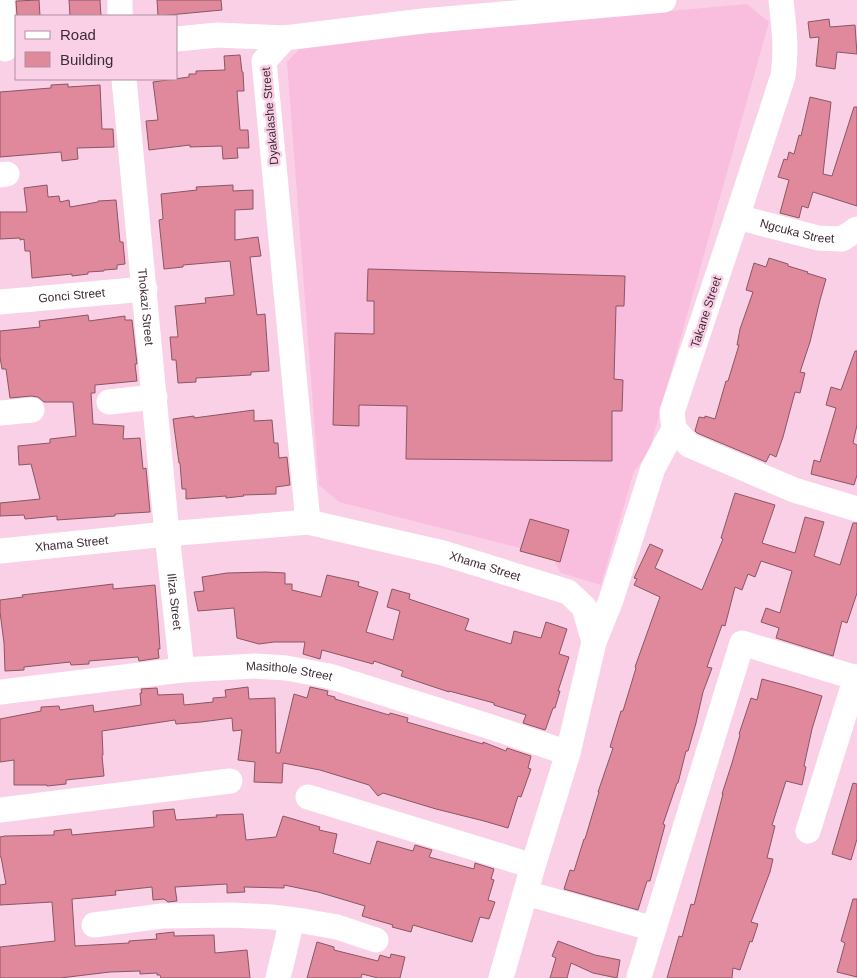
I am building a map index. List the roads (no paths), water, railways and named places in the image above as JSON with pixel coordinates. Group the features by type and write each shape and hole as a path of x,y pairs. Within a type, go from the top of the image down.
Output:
{"street":[{"path":"2,0 7,49"},
{"path":"120,0 120,15"},
{"path":"178,39 218,36 284,38 423,21 664,0"},
{"name":"Takane Street","path":"674,429 672,412 783,76 786,39 781,0"},
{"name":"Dyakalashe Street","path":"284,38 264,61 308,522"},
{"name":"Thokazi Street","path":"124,80 167,534"},
{"name":"Ngcuka Street","path":"737,218 818,238 842,239 857,229"},
{"name":"Gonci Street","path":"0,302 144,289"},
{"path":"109,402 155,397"},
{"path":"0,414 32,410"},
{"path":"594,642 612,600 653,468 674,429 689,446 794,490 857,509"},
{"name":"Xhama Street","path":"0,551 308,522 443,553 568,592 584,607 594,642 568,753 501,978"},
{"name":"Iliza Street","path":"167,534 182,670"},
{"path":"639,976 742,643 856,678 808,831"},
{"name":"Masithole Street","path":"0,692 182,670 286,668 329,676 568,753"},
{"path":"0,810 230,781"},
{"path":"308,797 533,866"},
{"path":"526,893 654,928"},
{"path":"94,926 162,916 232,915 292,920 337,927 376,940"},
{"path":"278,978 292,920"}]}
